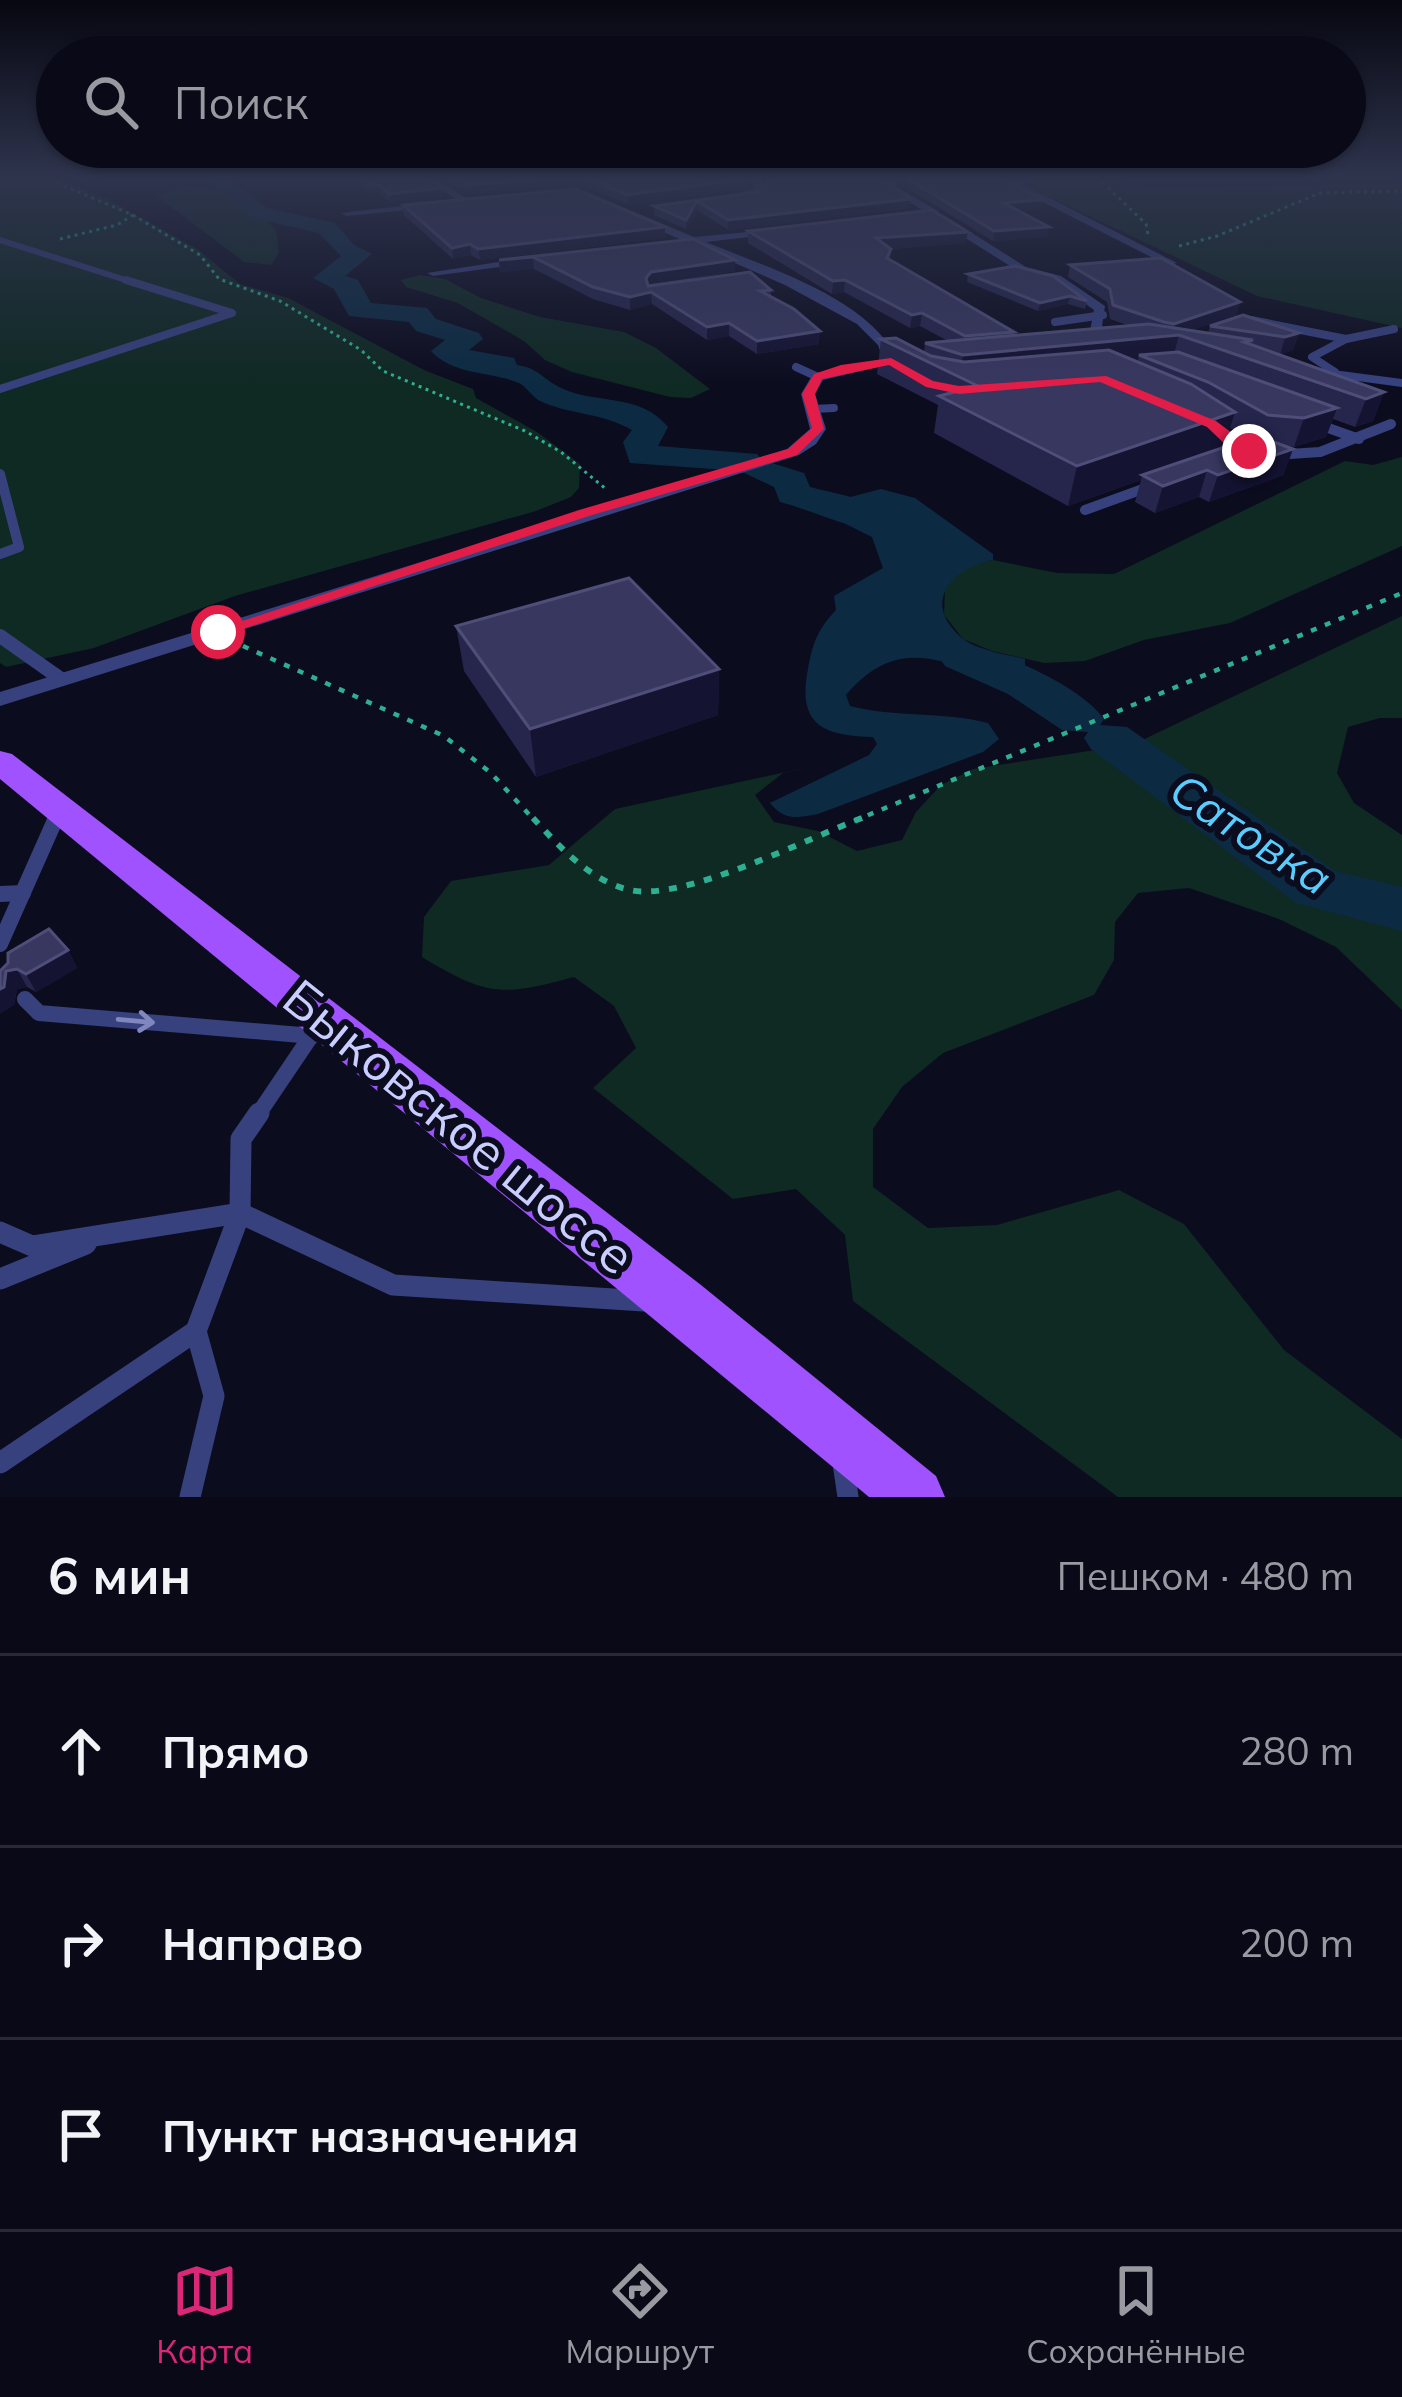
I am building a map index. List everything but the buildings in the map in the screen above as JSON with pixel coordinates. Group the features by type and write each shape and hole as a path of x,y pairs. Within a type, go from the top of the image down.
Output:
{"main road":[{"name":"Быковское шоссе","path":"0,762 330,1037 682,1304 915,1497"}],"street":[{"path":"0,699 793,452 818,429 808,394 818,377 892,354 862,321 708,247"},
{"path":"988,247 1022,268 1057,278 1103,315 1095,328 1138,342"},
{"path":"1130,247 1150,258"},
{"path":"433,273 553,257"},
{"path":"1038,272 1082,269"},
{"path":"1273,364 1402,382"}],"lane":[{"path":"0,388 232,313 22,247"},
{"path":"741,278 768,274"},
{"path":"1055,322 1103,315"},
{"path":"1247,320 1346,339"},
{"path":"1335,372 1312,357 1346,339 1394,329"},
{"path":"1101,348 1121,340"},
{"path":"892,354 915,362"},
{"path":"892,354 907,370"},
{"path":"796,367 818,377"},
{"path":"813,409 834,408"},
{"path":"1297,416 1359,439"},
{"path":"1254,453 1313,457 1390,424"},
{"path":"0,474 19,547 0,554"},
{"path":"1085,510 1167,480"},
{"path":"0,637 61,679"},
{"path":"0,944 60,808"},
{"path":"0,894 22,892"},
{"path":"26,999 39,1013 330,1037"},
{"path":"0,1463 196,1331 240,1213 241,1139 330,1037"},
{"path":"0,1232 32,1246 240,1213 393,1285 682,1304"},
{"path":"0,1280 107,1234"},
{"path":"190,1497 214,1396 196,1331"},
{"path":"839,1434 848,1497"}],"path":[{"path":"188,247 200,254 219,279 280,301 361,350 383,371 525,431 626,501"},
{"path":"1149,247 1150,258 1184,247"},
{"path":"218,632 323,685 411,715 474,757 554,845 610,881 656,895 842,826 1402,592"}],"green space":[{"path":"0,247 193,247 240,284 288,298 424,370 473,389 476,398 537,432 580,464 579,488 571,497 536,511 235,596 94,648 6,667 0,663"},
{"path":"224,247 278,247 271,265 244,262"},
{"path":"1154,247 1402,247 1402,328 1257,296"},
{"path":"420,275 445,279 481,298 540,317 624,332 656,348 710,389 691,398 670,397 572,372 545,360 524,341 458,303 406,287 401,280"},
{"path":"1402,457 1402,546 1230,623 1144,640 1085,661 1044,663 963,639 944,615 945,588 971,564 993,560 1057,573 1114,574 1345,461 1373,465"},
{"path":"1402,616 1402,718 1380,718 1348,727 1337,773 1354,803 1402,835 1402,1010 1336,947 1279,919 1189,888 1138,893 1115,922 1114,960 1094,995 943,1053 902,1087 873,1129 873,1187 928,1228 997,1225 1119,1190 1184,1224 1284,1350 1402,1439 1402,1497 1118,1497 853,1301 845,1235 796,1189 733,1199 593,1088 636,1048 614,1006 574,977 529,988 495,989 463,979 422,957 424,917 451,881 549,865 615,809 823,764 783,773 755,795 774,822 818,831 857,851 902,840 916,812 941,785 973,769 1134,744"}],"water":[{"path":"881,489 915,498 993,554 993,560 954,579 946,589 943,612 968,642 1025,659 1025,684 911,658 868,674 846,695 850,706 988,723 999,739 983,752 818,814 786,815 770,803 869,755 877,744 873,737 840,734 817,723 806,703 806,688 814,643 836,610 834,596 883,568 872,537 812,507"}],"waterway":[{"name":"Сатовка","path":"343,247 360,254 326,278 349,285 345,292 358,299 358,310 417,314 426,325 469,339 446,351 475,364 503,364 499,371 530,376 549,394 616,408 651,427 640,442 642,456 745,461"},
{"name":"Сатовка","path":"756,469 791,481 793,494 844,507 887,526"},
{"name":"Сатовка","path":"961,656 1025,684 1079,719"},
{"name":"Сатовка","path":"1109,738 1317,888 1402,909"}],"route":[{"path":"218,632 584,513 793,452 818,429 808,394 818,377 841,368 891,362 930,384 959,390 1102,378 1211,424 1233,445 1249,451"}]}
